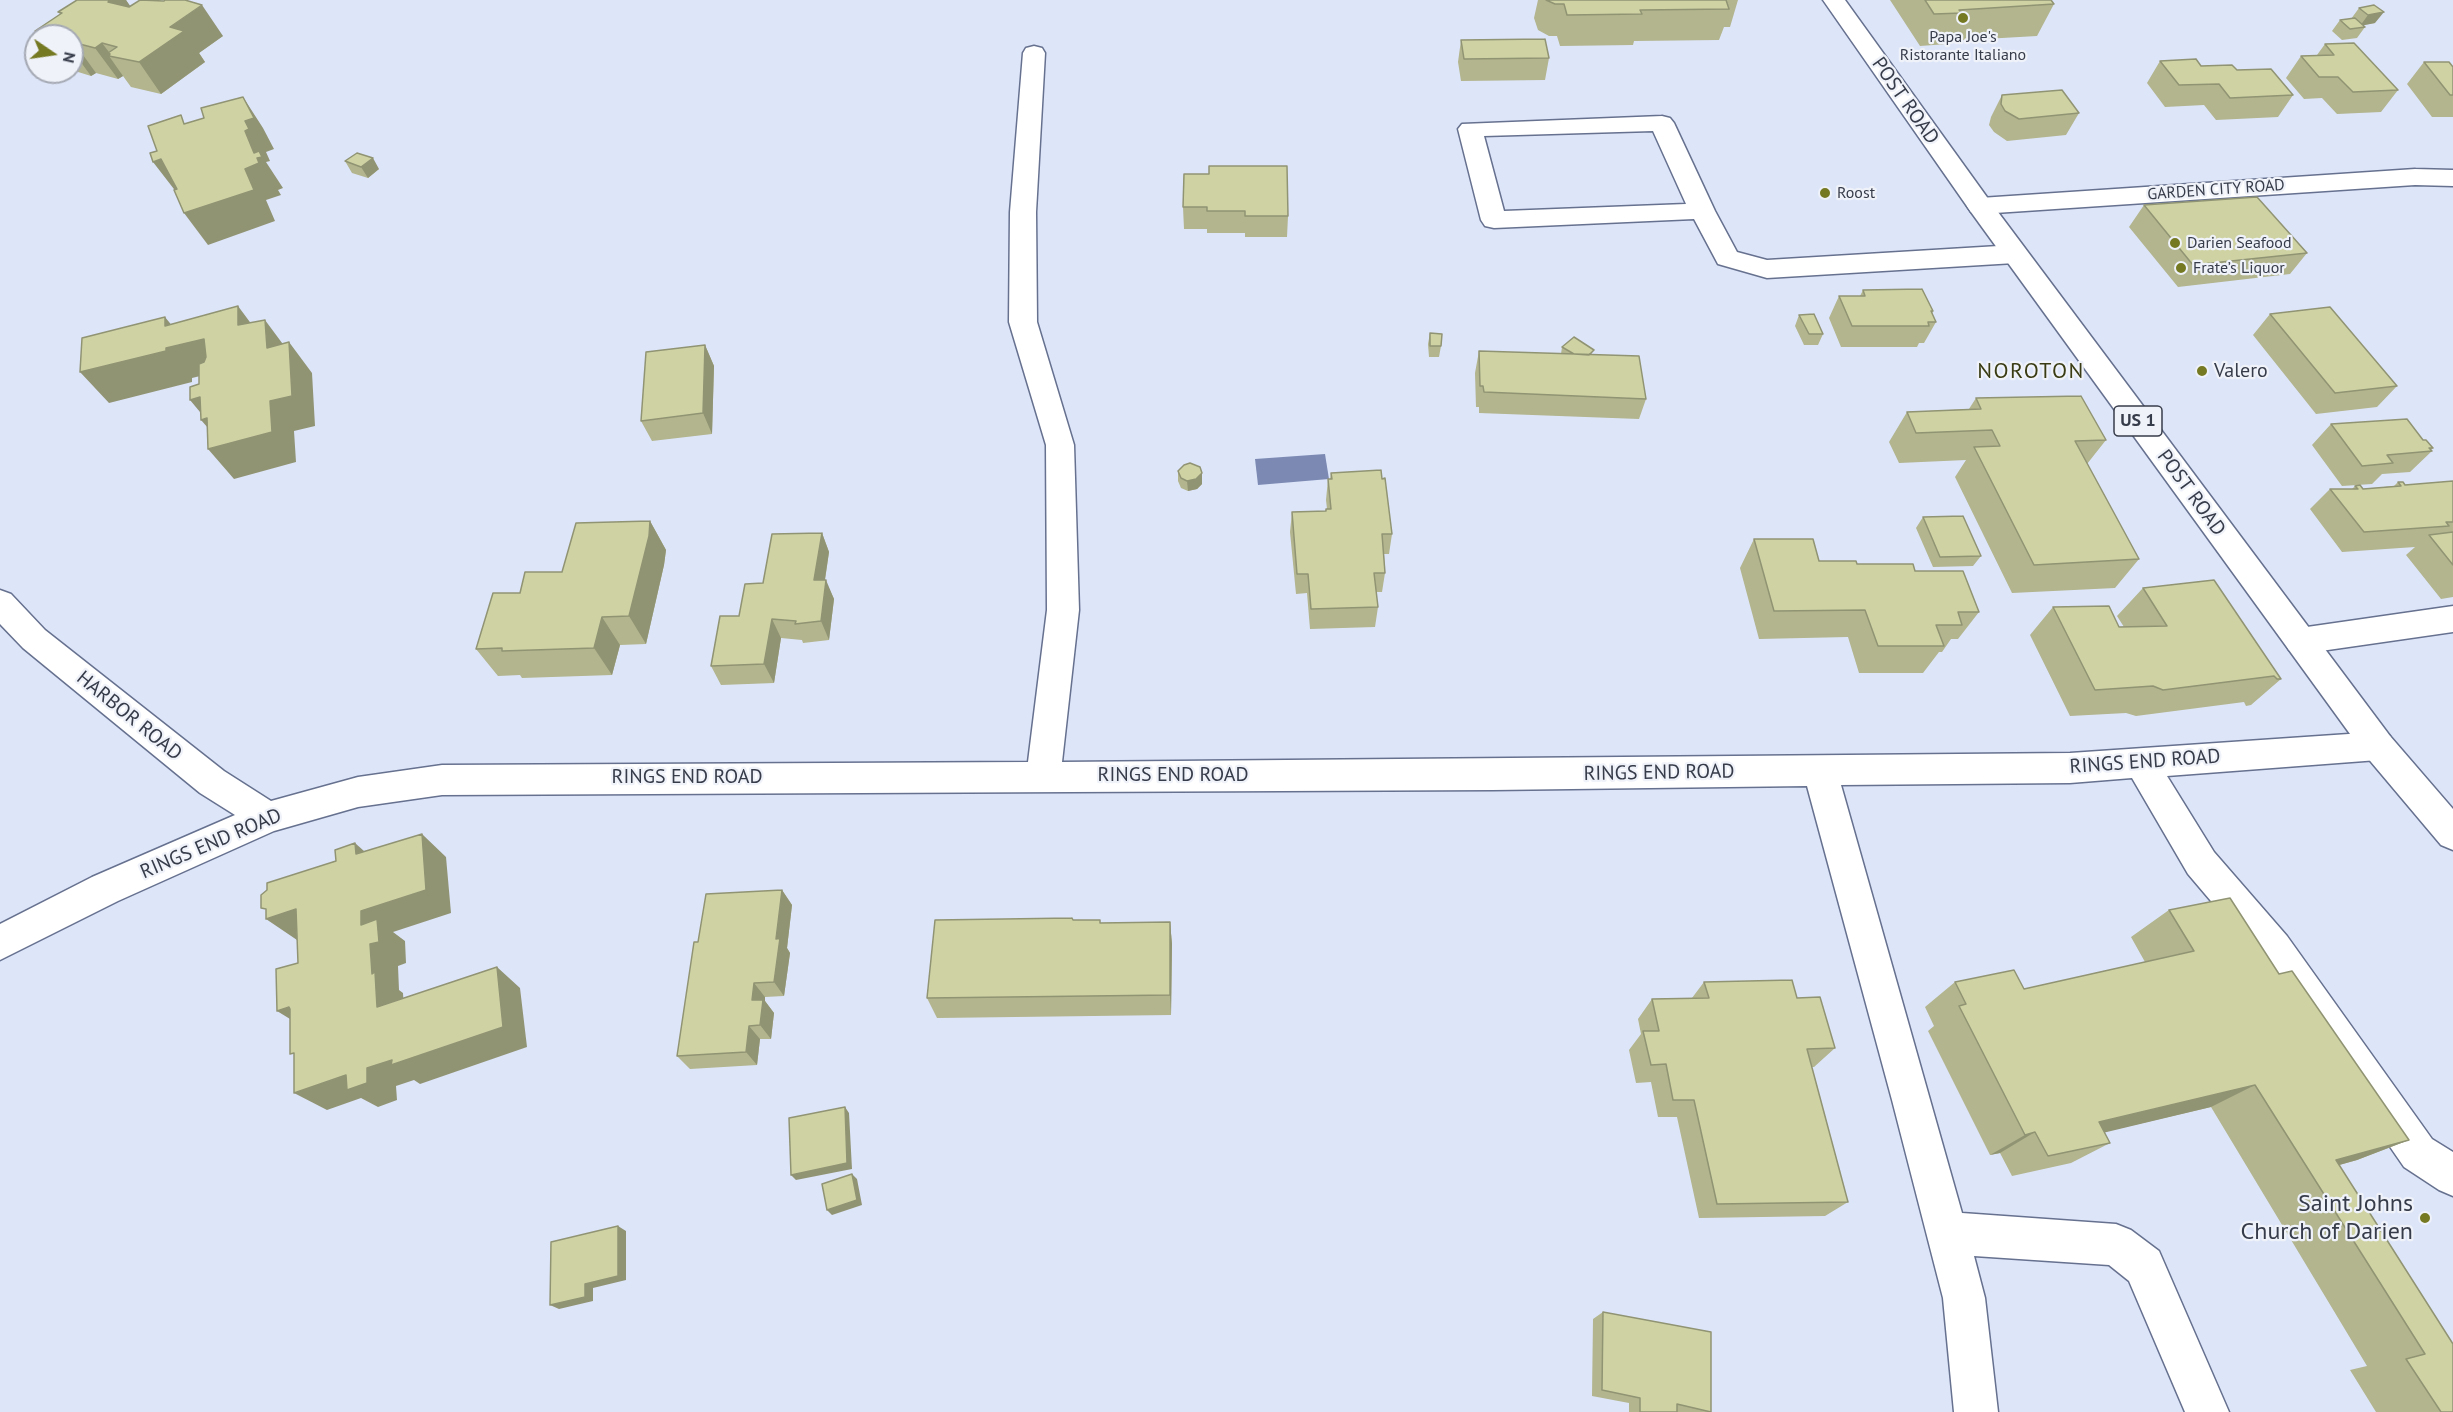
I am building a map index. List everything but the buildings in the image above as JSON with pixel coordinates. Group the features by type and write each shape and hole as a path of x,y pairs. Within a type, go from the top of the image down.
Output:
{"street":[{"name":"POST ROAD","path":"1834,0 1980,206 2300,641 2378,746 2453,834"},
{"path":"1034,53 1023,212 1023,322 1060,445 1063,610 1043,776"},
{"path":"1702,211 1494,220 1470,129 1662,123 1702,211 1727,258 1767,269 2015,254"},
{"name":"GARDEN CITY ROAD","path":"1980,206 2415,177 2453,178"},
{"name":"HARBOR ROAD","path":"0,603 34,639 212,782 268,817"},
{"path":"2300,641 2453,619"},
{"name":"RINGS END ROAD","path":"0,943 105,889 268,817 358,792 442,780 1406,776 2070,768 2378,746"},
{"path":"2141,763 2201,863 2274,948 2418,1153 2453,1176"},
{"path":"1820,771 1964,1298 1976,1412"},
{"path":"1947,1233 2116,1245 2144,1266 2207,1412"}],"water":[{"path":"1325,454 1329,479 1258,485 1255,459"}],"place":[{"name":"Papa Joe's Ristorante Italiano","path":"1963,18"},
{"name":"Roost","path":"1825,193"},
{"name":"Darien Seafood","path":"2175,243"},
{"name":"Frate’s Liquor","path":"2181,268"},
{"name":"Valero","path":"2202,371"},
{"name":"Saint Johns Church of Darien","path":"2425,1218"}],"district":[{"name":"NOROTON","path":"2031,372"}]}
